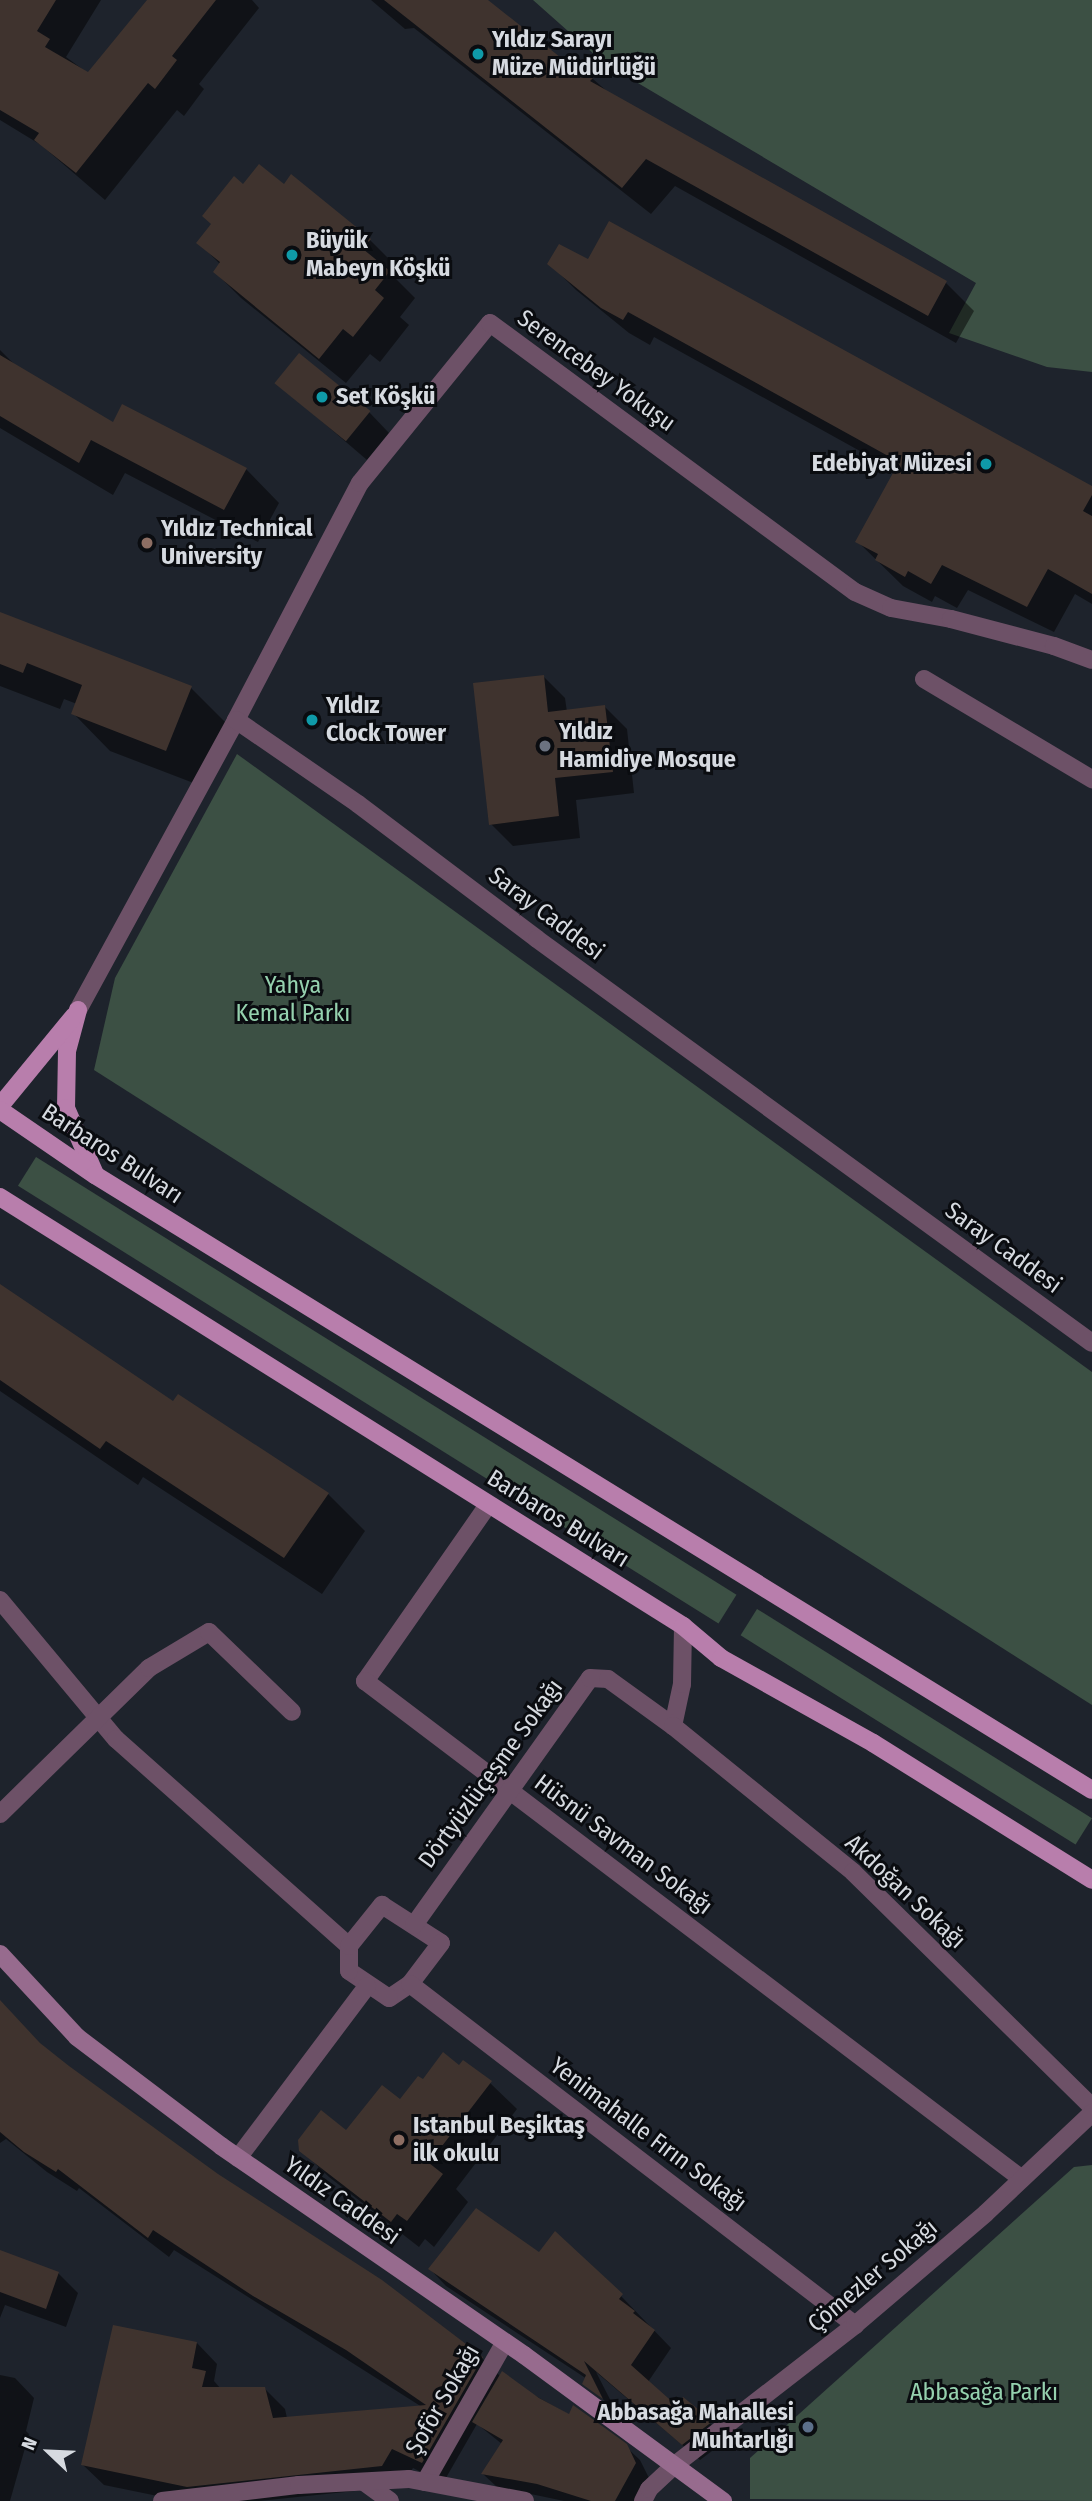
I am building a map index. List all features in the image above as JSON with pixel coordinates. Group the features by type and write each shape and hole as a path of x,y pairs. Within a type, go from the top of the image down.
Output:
{"main road":[{"path":"0,1108 78,1010"},
{"path":"78,1010 67,1051 66,1108 95,1175"},
{"name":"Barbaros Bulvarı","path":"0,1108 95,1175 1092,1790"},
{"path":"0,1182 3,1202"},
{"name":"Barbaros Bulvarı","path":"3,1202 683,1626 722,1658 873,1743 1092,1880"}],"street":[{"name":"Serencebey Yokuşu","path":"236,720 360,483 491,323 855,593 891,608 951,619 1054,646 1092,660"},
{"path":"925,679 1092,779"},
{"path":"78,1010 236,720"},
{"name":"Saray Caddesi","path":"236,720 358,804 537,939 1092,1343"},
{"name":"Hüsnü Savman Sokağı","path":"488,1505 365,1681 1023,2179"},
{"path":"0,1600 116,1739 349,1946"},
{"path":"673,1726 682,1684 683,1626"},
{"path":"0,1814 149,1668 209,1632 292,1712"},
{"name":"Dörtyüzlüçeşme Sokağı","path":"414,1925 590,1678 608,1679 673,1726"},
{"name":"Akdoğan Sokağı","path":"673,1726 853,1872 1092,2107"},
{"path":"382,1905 414,1925 441,1944 410,1984 389,1998 349,1971 349,1946 382,1905"},
{"name":"Yıldız Caddesi","path":"0,1954 77,2036 238,2158 505,2342 676,2464 723,2501"},
{"name":"Yenimahalle Fırın Sokağı","path":"410,1984 855,2325"},
{"path":"238,2158 368,1986"},
{"name":"Çömezler Sokağı","path":"643,2501 649,2490 676,2464 855,2325 1023,2179 1092,2113"},
{"name":"Şoför Sokağı","path":"425,2482 505,2342"},
{"path":"162,2501 287,2486 409,2479 525,2501"},
{"path":"364,2482 390,2501"}],"green space":[{"path":"533,0 1092,0 1092,372 1047,367 949,333 976,283 604,63"},
{"name":"Yahya Kemal Parkı","path":"237,754 1092,1372 1092,1705 94,1070 115,978"},
{"path":"36,1157 736,1595 718,1624 18,1186"},
{"path":"757,1609 1092,1818 1076,1845 741,1635"},
{"name":"Abbasağa Parkı","path":"1092,2165 1092,2501 750,2499 750,2458 1074,2167"}],"building":[{"path":"0,0 56,0 37,31 50,39 45,47 88,72 147,0 216,0 172,56 177,60 155,89 148,83 76,173 34,140 39,133 0,110"},
{"path":"384,0 488,0 565,61 569,56 595,76 590,81 947,281 928,316 646,159 622,188"},
{"name":"Büyük Mabeyn Köşkü","path":"259,164 284,184 291,174 371,239 363,249 390,271 375,290 384,298 353,337 343,329 319,359 213,272 220,262 196,243 211,224 202,216 234,176 243,184"},
{"path":"609,221 1092,486 1092,495 1083,511 1092,516 1092,594 1048,569 1027,607 942,565 931,584 908,571 905,577 875,560 878,554 855,542 899,462 628,312 623,320 601,308 547,264 559,244 588,259"},
{"name":"Set Köşkü","path":"299,353 370,411 346,441 274,383"},
{"path":"0,355 113,422 122,404 247,468 224,510 91,440 79,463 0,416"},
{"path":"0,612 192,686 166,751 71,714 82,685 27,663 23,673 0,664"},
{"name":"Yıldız Hamidiye Mosque","path":"544,675 548,712 605,705 613,772 555,778 559,816 489,825 473,683"},
{"path":"0,1284 173,1401 178,1394 329,1493 284,1558 106,1441 100,1449 0,1380"},
{"path":"0,2000 40,2043 69,2066 218,2174 382,2280 483,2357 422,2463 392,2449 382,2466 187,2487 81,2465 113,2325 197,2342 192,2368 206,2371 202,2387 265,2387 273,2418 426,2405 346,2350 253,2296 153,2230 148,2238 58,2169 56,2172 24,2152 0,2132"},
{"path":"443,2052 459,2065 463,2060 492,2081 429,2163 443,2174 407,2221 397,2214 391,2222 299,2151 298,2140 321,2110 346,2130 382,2085 400,2099 418,2076 423,2079"},
{"path":"476,2208 539,2252 555,2231 623,2294 619,2299 635,2311 633,2313 655,2330 631,2365 677,2406 683,2397 713,2421 682,2445 584,2361 603,2399 582,2384 586,2375 428,2269"},
{"path":"0,2250 59,2272 46,2309 0,2292"},
{"path":"502,2371 539,2398 569,2414 573,2405 627,2444 636,2463 615,2501 591,2501 537,2484 481,2474 503,2440 472,2422"}],"place":[{"name":"Yıldız Sarayı Müze Müdürlüğü","path":"478,54"},
{"name":"Büyük Mabeyn Köşkü","path":"292,255"},
{"name":"Set Köşkü","path":"322,397"},
{"name":"Edebiyat Müzesi","path":"986,464"},
{"name":"Yıldız Technical University","path":"147,543"},
{"name":"Yıldız Clock Tower","path":"312,720"},
{"name":"Yıldız Hamidiye Mosque","path":"545,746"},
{"name":"Istanbul Beşiktaş ilk okulu","path":"399,2140"},
{"name":"Abbasağa Mahallesi Muhtarlığı","path":"808,2427"}]}
